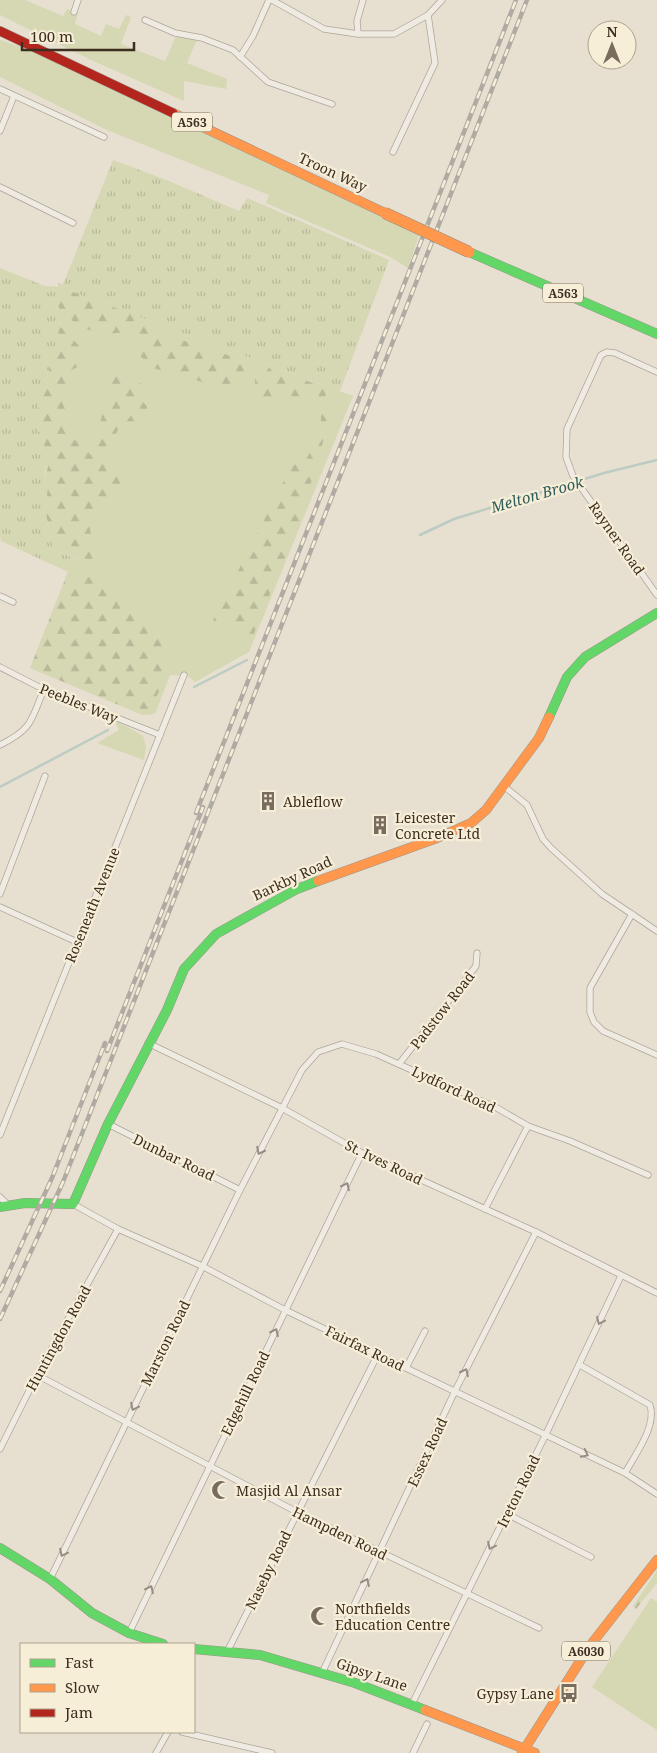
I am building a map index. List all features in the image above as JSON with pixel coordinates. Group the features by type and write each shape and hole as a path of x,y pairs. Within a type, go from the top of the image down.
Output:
{"main road":[{"name":"Troon Way","path":"0,31 469,252 657,334"},
{"name":"Barkby Road","path":"73,1204 108,1124 148,1043 167,1010 184,970 216,934 297,889 437,838 471,823 486,810 505,787 539,738 567,677 585,657 657,613"},
{"path":"3,1203 73,1204"},
{"path":"1,1551 50,1579 92,1613 129,1633 160,1643"},
{"name":"A6030","path":"527,1752 589,1646 657,1560"},
{"name":"Gipsy Lane","path":"195,1649 260,1655 322,1673 412,1704 527,1752"}],"street":[{"path":"74,12 78,0"},
{"path":"240,57 271,0 324,29 358,34 394,34 428,15 442,0"},
{"path":"358,34 357,21 363,0"},
{"path":"393,152 435,63 428,15"},
{"path":"145,20 175,33 202,38 233,50 268,82 332,104"},
{"path":"0,88 104,137"},
{"path":"0,131 14,96"},
{"path":"0,187 73,223"},
{"name":"Rayner Road","path":"657,372 615,353 606,352 598,360 567,429 566,457 573,476 657,595"},
{"path":"0,596 14,602"},
{"name":"Peebles Way","path":"0,668 44,689 160,736"},
{"name":"Roseneath Avenue","path":"0,1135 184,675"},
{"path":"0,745 15,738 28,727 44,689"},
{"path":"0,894 45,776"},
{"path":"505,787 527,805 543,839 551,848 602,894 657,931"},
{"path":"0,907 77,942"},
{"path":"632,914 590,988 589,1006 594,1022 603,1031 657,1055"},
{"name":"Padstow Road","path":"399,1064 476,966 477,953"},
{"name":"St. Ives Road","path":"148,1043 282,1108 362,1153 536,1232 657,1294"},
{"name":"Lydford Road","path":"282,1108 302,1070 318,1052 342,1044 399,1064 497,1108 528,1126 570,1141 648,1175"},
{"name":"Marston Road","path":"50,1579 202,1266 282,1108"},
{"name":"Dunbar Road","path":"108,1124 240,1190"},
{"path":"484,1209 528,1126"},
{"name":"Edgehill Road","path":"129,1633 362,1153"},
{"name":"Fairfax Road","path":"73,1204 118,1229 202,1266 285,1310 625,1473 657,1494"},
{"name":"Huntingdon Road","path":"0,1449 37,1375 118,1229"},
{"name":"Essex Road","path":"322,1673 455,1391 536,1232"},
{"name":"Ireton Road","path":"412,1704 507,1514 621,1276"},
{"path":"406,1368 425,1331"},
{"name":"Naseby Road","path":"227,1652 378,1354"},
{"path":"580,1364 650,1405 653,1414 649,1427 625,1473"},
{"name":"Hampden Road","path":"37,1375 209,1468 539,1628"},
{"path":"507,1514 592,1557"},
{"path":"413,1753 427,1724"},
{"path":"156,1753 167,1733"},
{"path":"186,1733 272,1753"}],"green space":[{"path":"0,0 25,0 63,16 67,9 78,13 75,24 101,36 106,24 119,29 126,15 131,17 121,44 165,61 177,34 198,37 187,63 227,79 226,89 184,81 184,101 93,61 0,15"},
{"path":"0,40 40,53 420,232 408,268 392,258 266,203 269,195 107,130 0,77"},
{"path":"113,160 169,181 239,211 247,198 389,260 340,391 62,288 57,306 60,321 48,369 47,389 38,405 38,431 43,434 46,462 45,478 48,486 46,515 52,544 56,550 81,562 75,570 68,572 1,541 0,268 45,286 62,287"},
{"path":"58,283 159,322 154,331 252,363 234,391 153,368 138,354 151,336 129,332 106,334 89,330 64,316 58,306"},
{"path":"62,288 353,396 249,652 195,682 188,676 170,675 155,714 143,715 30,668 68,572 75,570 78,560 56,550 52,544 46,515 46,462 37,423 40,409 38,405 47,389 48,369 60,321 57,306"},
{"path":"59,325 83,350 81,365 70,371 63,404 73,427 71,436 90,454 103,461 112,458 126,489 113,499 89,512 93,567 78,560 66,536 66,545 54,547 46,515 47,485 45,478 49,464 38,431 38,396 43,379 51,377 46,362"},
{"path":"270,367 328,389 324,399 328,398 333,407 301,518 253,636 213,620 292,465 304,463 322,431 320,406 273,390 274,403 263,404 252,392 254,387 264,388 267,385 255,385 255,374 263,375"},
{"path":"118,372 127,376 122,391 137,381 145,386 120,425 104,460 94,449 105,403 115,392 109,384"},
{"path":"142,401 147,406 141,426 134,433 123,439 123,426"},
{"path":"68,572 102,580 165,638 167,683 158,693 152,711 143,715 30,668"},
{"path":"115,720 143,736 146,746 144,760 97,743 119,730"},
{"path":"657,1570 657,1583 636,1609 633,1606"},
{"path":"651,1598 657,1602 657,1730 592,1687"}],"waterway":[{"name":"Melton Brook","path":"420,535 454,519 604,473 657,460"},
{"name":"Melton Brook","path":"194,687 247,660"},
{"name":"Melton Brook","path":"0,787 108,730"}],"railway":[{"path":"196,813 516,0"},
{"path":"0,1319 63,1182 527,0"},
{"path":"107,1051 203,807"},
{"path":"0,1291 52,1178 105,1043"}],"traffic: fast":[{"path":"469,252 657,334"},
{"path":"549,717 567,677 585,657 657,613"},
{"path":"0,1207 25,1203 73,1204 108,1124 167,1010 184,969 216,934 297,889 318,881"},
{"path":"0,1548 50,1579 92,1613 129,1633 160,1643"},
{"path":"195,1649 260,1655 355,1683 425,1710"}],"traffic: slow":[{"path":"173,113 385,213"},
{"path":"385,213 469,252"},
{"path":"318,881 437,838 471,823 486,810 539,738 549,717"},
{"path":"522,1753 589,1647 657,1560"},
{"path":"425,1710 535,1753"}],"traffic: jam":[{"path":"0,31 173,113"}],"place":[{"name":"Ableflow","path":"268,801"},
{"name":"Leicester Concrete Ltd","path":"380,825"},
{"name":"Masjid Al Ansar","path":"221,1490"},
{"name":"Northfields Education Centre","path":"320,1616"},
{"name":"Gypsy Lane","path":"569,1693"}]}
